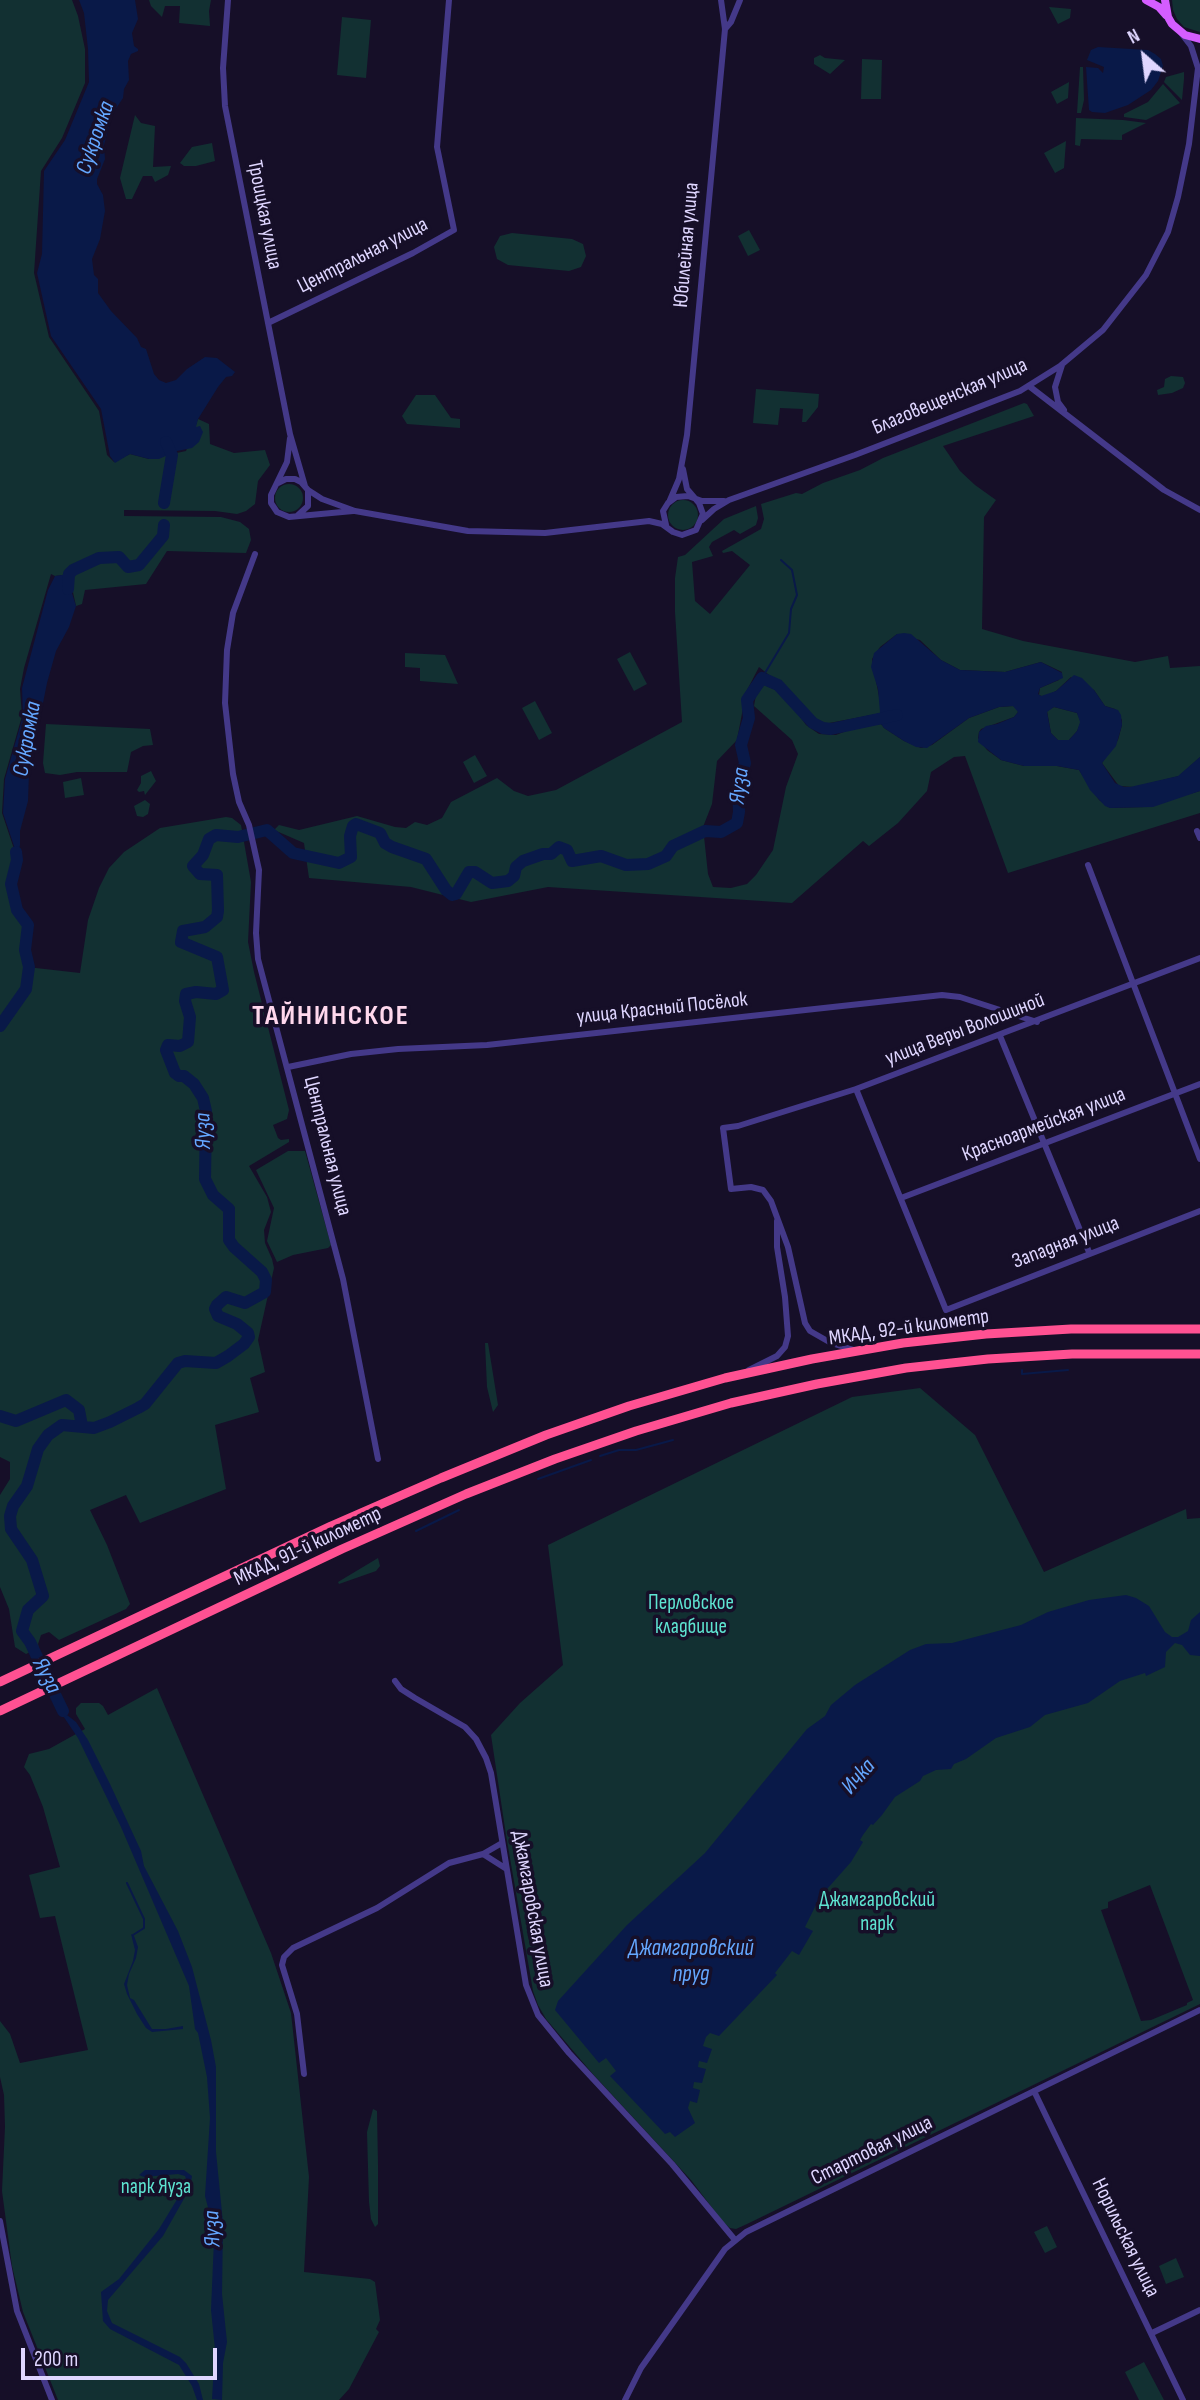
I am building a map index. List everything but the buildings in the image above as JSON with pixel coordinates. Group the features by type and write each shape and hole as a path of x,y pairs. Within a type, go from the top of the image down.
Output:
{"highway":[{"name":"МКАД, 92-й километр","path":"629,1406 725,1378 859,1351 986,1334 1072,1329 1200,1329"},
{"name":"МКАД, 92-й километр","path":"636,1431 743,1400 906,1368 1060,1355 1200,1354"},
{"name":"МКАД, 91-й километр","path":"0,1682 331,1526 546,1435 629,1406"},
{"name":"МКАД, 91-й километр","path":"0,1711 342,1549 466,1494 636,1431"}],"main road":[{"path":"1146,0 1158,7 1179,31 1200,39"},
{"path":"1165,0 1168,17"}],"street":[{"name":"Троицкая улица","path":"228,0 223,94 290,434 307,488"},
{"name":"Центральная улица","path":"268,323 413,253 454,230 437,147 449,0"},
{"name":"Юбилейная улица","path":"668,503 678,484 683,464 725,29 720,0"},
{"name":"Юбилейная улица","path":"725,29 731,22 740,0"},
{"path":"1179,31 1191,47 1199,66"},
{"name":"Благовещенская улица","path":"729,500 855,455 1029,386 1063,364 1103,330 1146,275 1171,222 1189,144 1199,66"},
{"path":"1189,144 1199,145"},
{"path":"1063,364 1055,387 1058,402 1068,416"},
{"path":"1029,386 1164,490 1200,510"},
{"path":"290,434 287,462 272,491 271,500 275,510 284,517 355,511"},
{"name":"Юбилейная улица","path":"683,464 687,489 694,499"},
{"path":"276,485 291,479 298,481 322,499 355,511 468,531 521,534 573,531 646,521 656,522 677,534 687,535 696,530 714,509 729,500"},
{"path":"298,516 308,506 307,488"},
{"path":"646,521 682,495 712,502 729,500"},
{"path":"694,499 702,508 702,520"},
{"path":"667,527 663,517 668,503"},
{"name":"Центральная улица","path":"255,554 233,612 227,650 225,696 233,774 239,802 249,825 259,882 256,933 258,959 343,1279 378,1459"},
{"path":"1088,865 1200,1159"},
{"name":"улица Веры Волошиной","path":"777,1215 763,1190 751,1187 731,1189 723,1128 738,1126 856,1090 1200,958"},
{"name":"улица Красный Посёлок","path":"288,1067 351,1054 501,1044 942,995 960,997 1037,1022"},
{"path":"1000,1036 1089,1252"},
{"name":"Красноармейская улица","path":"901,1198 1200,1084"},
{"path":"856,1090 901,1198"},
{"name":"Западная улица","path":"901,1198 946,1310 1089,1252 1200,1211"},
{"path":"777,1215 788,1247 805,1323 810,1331 831,1343 859,1351"},
{"path":"725,1378 765,1363 785,1347 789,1324 777,1247 777,1215"},
{"name":"Джамгаровская улица","path":"395,1681 401,1689 465,1727 476,1739 491,1773 526,1985 538,2015 569,2053 672,2164 735,2240"},
{"path":"304,2074 297,2014 282,1965 284,1957 293,1948 377,1908 449,1863 484,1854 502,1843"},
{"path":"484,1854 505,1868"},
{"name":"Стартовая улица","path":"625,2400 641,2368 725,2249 752,2228 1200,2010"},
{"name":"Норильская улица","path":"1034,2091 1183,2400"},
{"path":"0,2221 17,2311 52,2400"},
{"path":"1152,2333 1200,2309"}],"green space":[{"path":"0,0 72,0 78,16 85,49 85,83 62,138 41,171 34,273 49,337 99,411 107,455 114,462 130,454 149,459 186,451 198,419 209,424 210,444 234,453 265,450 270,465 258,481 255,504 237,514 215,511 124,510 124,516 221,517 240,522 249,529 251,540 246,553 167,551 146,584 85,590 82,604 76,606 69,574 51,574 24,668 20,689 22,716 4,779 2,813 14,849 10,884 15,909 25,925 23,950 27,967 80,973 88,920 99,888 109,868 124,852 160,828 232,818 241,825 251,882 248,942 289,1110 287,1119 273,1125 278,1138 289,1139 289,1142 249,1166 267,1197 271,1212 264,1230 265,1243 274,1268 258,1340 265,1372 250,1378 259,1412 215,1425 226,1489 140,1523 126,1495 90,1510 130,1604 126,1609 59,1640 49,1632 41,1635 39,1648 26,1654 15,1647 9,1609 0,1587 0,1495 10,1479 10,1462 0,1457"},
{"path":"149,0 211,0 210,26 179,23 180,6 165,6 162,17"},
{"path":"1172,0 1200,0 1200,32 1184,27 1177,19"},
{"path":"1049,7 1071,9 1070,18 1058,24"},
{"path":"342,17 371,20 366,78 337,75"},
{"path":"820,55 845,60 830,74 814,64 814,58"},
{"path":"862,59 882,60 881,99 861,99"},
{"path":"1080,67 1083,67 1084,100 1081,113 1077,113"},
{"path":"1184,72 1182,100 1164,82 1166,77"},
{"path":"1069,82 1068,98 1057,104 1051,92"},
{"path":"1163,84 1180,103 1146,120 1124,117 1124,114 1148,102"},
{"path":"135,115 141,123 155,126 153,167 171,166 168,175 155,182 152,176 143,176 132,199 126,199 120,178"},
{"path":"1076,118 1146,123 1122,135 1122,140 1081,139 1080,146 1075,145"},
{"path":"1066,141 1064,168 1055,173 1044,153"},
{"path":"212,143 215,161 196,166 184,166 180,163 192,147"},
{"path":"749,230 760,250 748,256 738,236"},
{"path":"512,233 572,239 583,244 586,256 581,267 569,271 508,265 497,259 494,247 500,236"},
{"path":"1171,376 1183,377 1183,388 1158,395 1157,390 1164,387 1165,379"},
{"path":"756,389 819,394 818,407 806,422 802,422 803,409 780,408 778,425 753,423"},
{"path":"416,395 435,395 451,418 460,419 460,428 407,424 402,416"},
{"path":"1024,403 1034,416 943,446 960,471 996,500 984,517 982,629 1023,641 1135,662 1168,656 1170,668 1200,666 1200,757 1179,776 1134,787 1119,786 1102,763 1118,740 1122,720 1115,709 1105,706 1094,690 1071,677 1056,691 1044,697 1039,695 1040,688 1059,680 1062,672 1041,662 1005,672 960,670 941,660 920,640 897,634 880,647 872,659 882,713 824,724 793,694 759,667 746,692 737,740 717,761 712,804 703,827 708,874 713,887 731,888 747,884 773,850 786,787 798,754 792,740 754,706 756,695 764,685 776,690 789,701 806,725 819,734 836,735 859,726 881,724 904,741 921,748 932,745 969,718 999,707 1013,706 1018,712 1014,717 979,732 978,738 987,750 1001,760 1024,766 1057,766 1079,770 1099,800 1110,808 1144,807 1200,791 1200,813 1008,873 965,756 954,757 931,772 927,791 898,823 869,846 863,841 792,903 548,887 471,902 411,887 309,878 304,843 274,830 279,825 299,830 357,816 395,827 406,828 415,822 427,825 442,818 451,802 497,778 514,791 528,796 556,790 682,722 675,612 678,557 685,555 724,519 756,506 756,525 740,534 734,530 712,542 709,547 713,556 692,562 695,601 710,614 750,565 732,551 722,551 761,529 764,519 761,504 796,493 802,494 883,458"},
{"path":"289,484 299,488 303,498 299,508 289,512 279,508 275,498 279,488"},
{"path":"683,500 689,501 697,509 697,521 689,529 683,530 677,529 669,521 668,515 669,509 677,501"},
{"path":"630,652 647,684 634,691 617,659"},
{"path":"405,653 445,655 458,684 420,681 420,668 405,667"},
{"path":"535,701 552,733 539,740 522,708"},
{"path":"1054,707 1077,713 1081,722 1069,740 1058,740 1051,733 1047,711"},
{"path":"46,724 150,729 153,745 131,752 127,772 77,772 60,775 45,773 43,763"},
{"path":"475,755 487,776 474,783 463,762"},
{"path":"151,771 156,781 145,795 144,791 137,790 141,776"},
{"path":"81,778 84,795 65,798 63,782"},
{"path":"145,800 150,804 148,814 137,816 134,806"},
{"path":"288,1151 305,1151 331,1245 277,1262 267,1241 274,1208 256,1170"},
{"path":"485,1343 488,1343 498,1405 493,1412 487,1387"},
{"name":"Джамгаровский парк","path":"920,1388 975,1435 1044,1572 1186,1509 1187,1519 1200,1518 1200,2004 736,2229 723,2222 691,2180 592,2073 546,2019 538,2005 533,1991 491,1735 520,1703 563,1665 548,1545 852,1397","holes":["1150,1885 1193,2000 1151,2020 1141,2021 1101,1910 1108,1908 1108,1902"]},
{"path":"378,1558 380,1566 376,1571 339,1584 338,1582"},
{"name":"парк Яуза","path":"157,1688 271,1953 291,2013 309,2177 304,2272 370,2279 375,2282 380,2320 376,2329 379,2332 349,2389 339,2400 58,2400 23,2312 12,2266 2,2191 5,2127 4,2095 0,2077 0,2021 10,2034 20,2063 88,2050 55,1916 40,1918 29,1875 60,1867 43,1807 24,1767 29,1754 49,1749 85,1729 76,1714 76,1708 81,1703 99,1703 108,1715"},
{"path":"373,2109 377,2111 378,2165 378,2224 375,2227 369,2202 367,2132"},
{"path":"1047,2226 1057,2247 1045,2253 1034,2232"},
{"path":"1176,2258 1184,2277 1166,2284 1159,2266"},
{"path":"1144,2362 1164,2400 1139,2400 1125,2372"}],"water":[{"path":"79,0 135,0 138,19 132,33 134,46 138,51 131,54 128,61 129,80 123,98 113,113 104,145 105,159 97,179 105,211 100,239 92,259 94,275 98,279 98,293 137,338 141,347 146,349 154,374 159,380 166,383 176,380 205,357 217,358 235,372 226,377 218,387 198,419 196,427 200,426 203,432 199,442 192,448 159,459 130,454 115,463 110,456 101,409 51,336 37,273 42,254 44,171 65,140 89,82 84,13"},
{"path":"1098,47 1148,50 1161,59 1163,66 1158,81 1151,90 1128,105 1105,113 1092,112 1089,110 1086,67 1098,68 1103,73 1104,67 1087,60 1091,50"},
{"path":"55,576 73,576 71,590 76,606 69,627 56,651 47,683 29,773 28,801 15,866 15,849 3,813 5,779 23,716 22,688 48,590"},
{"path":"897,634 911,634 941,660 960,670 1005,672 1041,662 1062,673 1063,678 1040,688 1038,694 1041,696 1056,691 1074,675 1082,678 1105,706 1118,710 1121,715 1122,725 1116,746 1102,763 1115,783 1130,787 1178,776 1200,757 1200,791 1153,807 1110,808 1090,790 1079,770 1057,766 1024,766 1001,760 978,742 979,732 986,726 1014,717 1018,712 1013,706 999,707 969,718 927,748 916,747 904,741 881,724 878,689 871,667 874,653","holes":["1054,707 1077,713 1080,722 1077,731 1069,740 1058,740 1051,733 1047,712"]},
{"name":"Джамгаровский пруд","path":"1126,1595 1149,1606 1165,1632 1172,1637 1178,1637 1188,1631 1191,1620 1200,1612 1200,1656 1190,1655 1182,1645 1175,1643 1166,1652 1165,1667 1146,1676 1145,1673 1120,1681 1088,1703 1045,1715 1030,1727 996,1738 954,1764 951,1769 936,1770 923,1776 920,1781 895,1797 863,1835 860,1840 863,1842 851,1862 820,1897 805,1927 813,1931 799,1955 792,1951 775,1973 777,1975 719,2036 710,2033 706,2037 703,2046 712,2049 707,2063 699,2061 698,2067 706,2069 702,2083 694,2082 693,2088 700,2090 697,2103 690,2101 688,2108 695,2123 675,2137 670,2132 665,2134 610,2076 616,2071 606,2058 599,2063 555,2010 558,2001 627,1925 705,1853 807,1729 825,1716 831,1705 855,1685 910,1650 926,1644 952,1643 1021,1625 1048,1612 1089,1600"},
{"path":"61,1696 67,1715 76,1722 88,1740 110,1784 141,1851 144,1866 178,1931 192,1967 211,2040 216,2067 216,2152 223,2223 222,2294 227,2342 223,2363 222,2400 212,2399 215,2349 211,2310 214,2240 205,2196 210,2118 207,2077 195,2029 189,1986 121,1827 78,1738 59,1710 55,1699"},
{"path":"131,1934 138,1947 127,1985 130,1998 134,2000 152,2029 183,2026 183,2029 152,2032 137,2014 127,1994 124,1984 135,1950"},
{"path":"145,2170 184,2170 192,2176 190,2188 163,2236 108,2300 107,2311 112,2323 180,2357 199,2384 203,2400 197,2400 179,2365 110,2329 103,2321 101,2292 119,2279 159,2229 184,2188 185,2176 139,2175"}],"waterway":[{"name":"Сукромка","path":"164,503 172,455 166,442"},
{"name":"Сукромка","path":"68,589 69,574 99,558 119,557 128,567 139,565 163,536 164,525"},
{"path":"762,678 789,633 791,609 797,595 792,570 781,560"},
{"name":"Яуза","path":"63,1711 30,1642 22,1631 28,1610 43,1596 32,1560 11,1529 10,1516 13,1506 27,1486 38,1449 48,1435 62,1425 94,1428 145,1404 178,1363 216,1363 228,1356 249,1337 237,1324 218,1316 215,1309 217,1305 226,1297 245,1303 265,1292 266,1280 262,1272 229,1240 229,1209 213,1195 205,1179 206,1111 203,1098 194,1084 175,1073 166,1050 168,1045 180,1046 188,1042 190,1017 185,1001 186,994 216,994 223,990 217,957 181,942 183,931 205,927 217,917 217,875 200,874 193,866 203,855 209,839 216,835 238,837 267,830 293,853 339,863 351,857 350,836 356,824 380,833 385,843 392,847 426,859 452,895 456,894 469,872 475,872 492,883 508,881 523,861 551,854 559,847 567,850 572,861 601,856 626,865 648,864 666,856 673,846 705,831 721,832 737,823 738,784 745,763 741,745 749,718 747,700 762,678 778,685 813,723 823,728 831,729 897,715"},
{"name":"Сукромка","path":"0,1026 26,989 29,967 25,950 28,925 17,910 11,884 17,860 16,852"},
{"path":"1022,1370 1022,1374 1068,1370"},
{"name":"Сукромка","path":"0,1416 16,1421 66,1400 79,1410 82,1426"},
{"path":"600,1456 673,1440"},
{"path":"538,1479 591,1460"},
{"path":"416,1531 459,1510"},
{"path":"127,1883 144,1919 144,1928 133,1935"}],"district":[{"name":"ТАЙНИНСКОЕ","path":"331,1017"}],"park label":[{"name":"Перловское кладбище","path":"691,1616"}],"water label":[{"name":"Ичка","path":"859,1777"}]}
